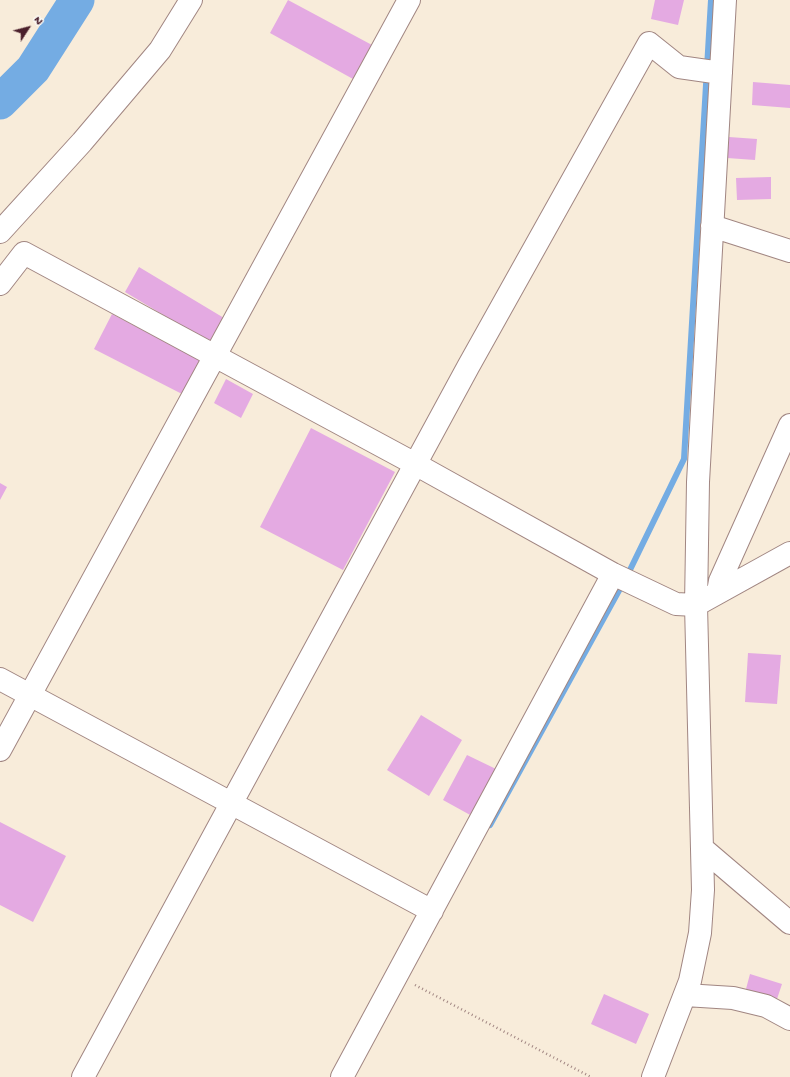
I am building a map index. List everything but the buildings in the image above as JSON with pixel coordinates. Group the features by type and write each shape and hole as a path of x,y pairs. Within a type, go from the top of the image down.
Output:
{"street":[{"path":"0,232 82,142 160,50 191,0"},
{"path":"0,750 409,0"},
{"path":"654,1077 690,981 700,933 702,848 696,605 698,482 725,0"},
{"path":"83,1077 417,465 468,367 649,43 678,67 721,73"},
{"path":"712,226 790,251"},
{"path":"0,284 24,253 417,465 613,574 676,604 696,605 790,553"},
{"path":"718,592 720,581 790,425"},
{"path":"342,1077 613,574"},
{"path":"0,678 432,911"},
{"path":"702,848 790,922"},
{"path":"685,995 740,999 766,1006 790,1019"}],"path":[{"path":"409,982 591,1077"}],"waterway":[{"path":"0,102 33,69 77,0"},
{"path":"490,825 627,576 684,459 711,0"}]}
